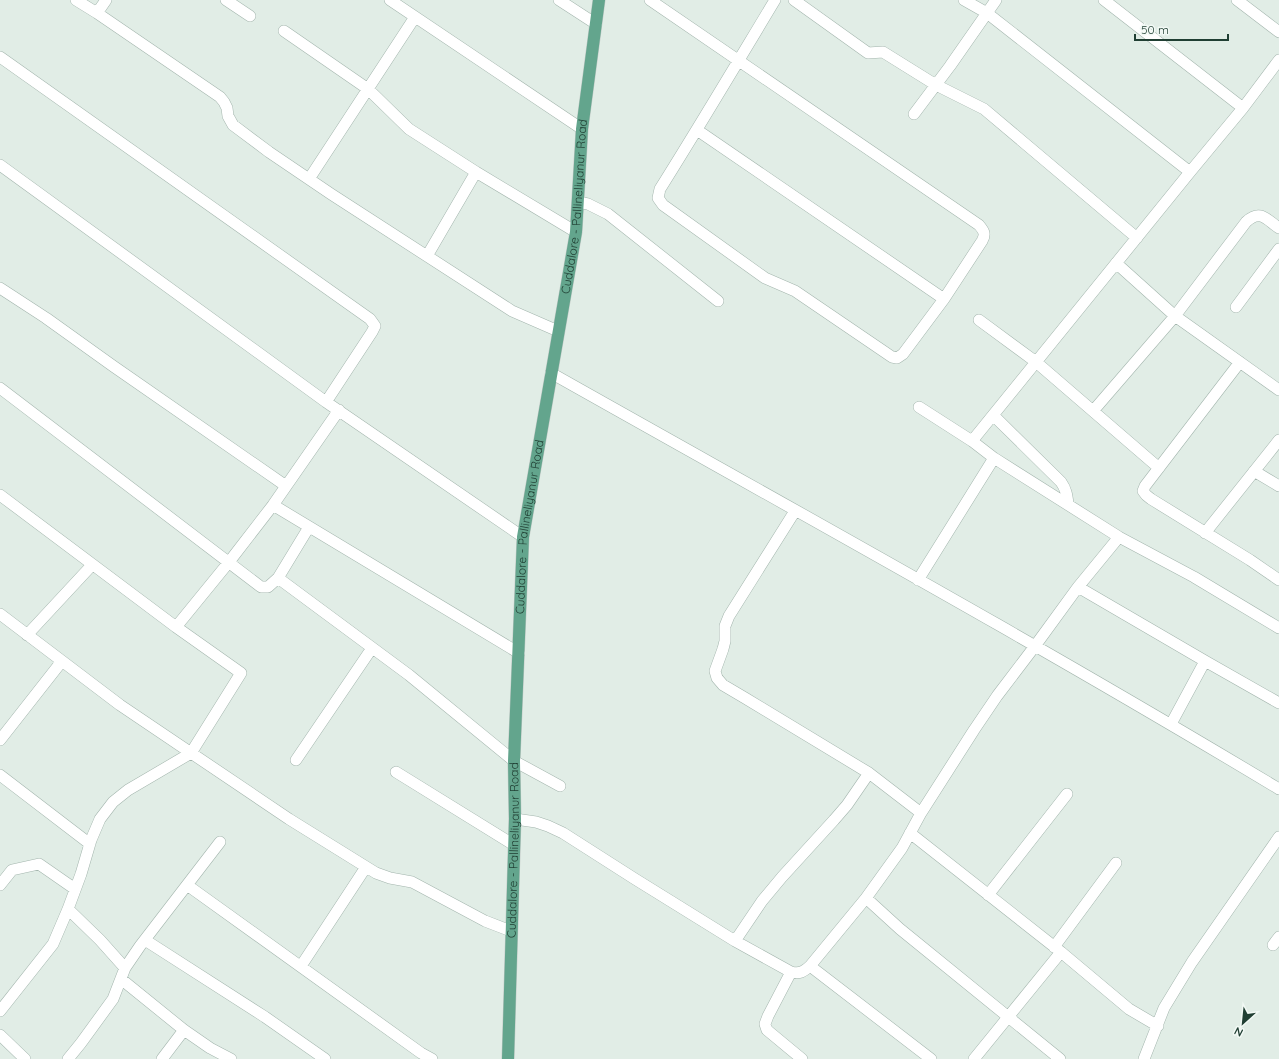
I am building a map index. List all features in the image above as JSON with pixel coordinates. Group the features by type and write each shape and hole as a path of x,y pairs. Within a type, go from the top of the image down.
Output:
{"main road":[{"name":"Cuddalore - Pallineliyanur Road","path":"508,1059 515,819 514,761 523,537 576,232 582,129 599,0"}],"street":[{"path":"76,0 97,12 220,97 227,108 228,116 233,125 309,179 512,311 558,331"},
{"path":"97,12 106,0"},
{"path":"226,0 250,16"},
{"path":"390,0 582,129"},
{"path":"559,0 596,24"},
{"path":"650,0 739,61 979,225 984,230 985,235 982,241 944,299 903,354 897,358 892,357 795,291 766,278 663,205 658,198 660,189 739,61 775,0"},
{"path":"794,0 862,50 868,53 883,52 936,85 984,109 1137,238"},
{"path":"964,0 987,13 1190,172"},
{"path":"914,114 996,0"},
{"path":"1104,0 1243,108"},
{"path":"1237,0 1279,32"},
{"path":"309,179 415,17"},
{"path":"284,30 368,90 409,129 476,172 576,232"},
{"path":"0,57 370,319 375,326 372,332 326,402"},
{"path":"972,441 1243,108 1279,60"},
{"path":"697,130 944,299"},
{"path":"0,165 326,402 523,537"},
{"path":"427,256 476,172"},
{"path":"578,202 588,204 608,214 718,301"},
{"path":"1093,411 1175,316 1252,216 1258,215 1264,217 1279,228"},
{"path":"1236,308 1279,249"},
{"path":"1116,263 1175,316 1279,390"},
{"path":"0,288 46,318 286,486"},
{"path":"980,320 1036,362 1159,468"},
{"path":"1240,362 1145,486 1143,491 1146,495 1279,580"},
{"path":"551,373 1035,646 1171,724 1279,789"},
{"path":"0,388 261,587 268,587 278,578 309,527"},
{"path":"919,407 972,441 994,458 1119,536 1194,577 1279,628"},
{"path":"176,627 273,505 339,410"},
{"path":"993,415 1061,482 1067,493 1068,504"},
{"path":"1205,532 1279,440"},
{"path":"918,580 994,458"},
{"path":"1254,471 1279,486"},
{"path":"0,495 176,627 241,673 190,753 128,790 112,802 100,819 60,931 53,944 0,1011"},
{"path":"273,505 519,653"},
{"path":"795,511 725,626 725,641 715,671 717,678 734,691 869,773 921,813"},
{"path":"515,819 536,822 563,833 734,941 791,972 798,974 804,972 866,898 902,848 921,813 997,696 1078,587 1119,536"},
{"path":"27,635 92,564"},
{"path":"278,578 409,675 514,761 560,786"},
{"path":"1078,587 1279,703"},
{"path":"0,614 120,705 289,819 366,867 376,873 390,878 412,882 485,922 511,931"},
{"path":"296,760 372,648"},
{"path":"0,740 62,661"},
{"path":"1171,724 1206,661"},
{"path":"396,772 514,845"},
{"path":"734,941 762,901 834,820 869,773"},
{"path":"0,775 90,844"},
{"path":"988,895 1067,794"},
{"path":"910,833 1129,1009 1158,1026"},
{"path":"1144,1059 1164,1008 1192,962 1279,837"},
{"path":"68,1059 113,999 125,968 220,842"},
{"path":"974,1059 1009,1017 1116,863"},
{"path":"0,885 12,870 39,864 75,889"},
{"path":"301,966 366,867"},
{"path":"187,885 421,1053 432,1059"},
{"path":"866,898 900,929 1060,1059"},
{"path":"68,909 100,940 125,968"},
{"path":"145,940 265,1017 325,1059"},
{"path":"810,966 931,1059"},
{"path":"791,972 765,1024 767,1030 802,1059"},
{"path":"121,979 184,1030 210,1048 231,1059"},
{"path":"162,1059 184,1030"},
{"path":"0,1035 25,1059"}]}
